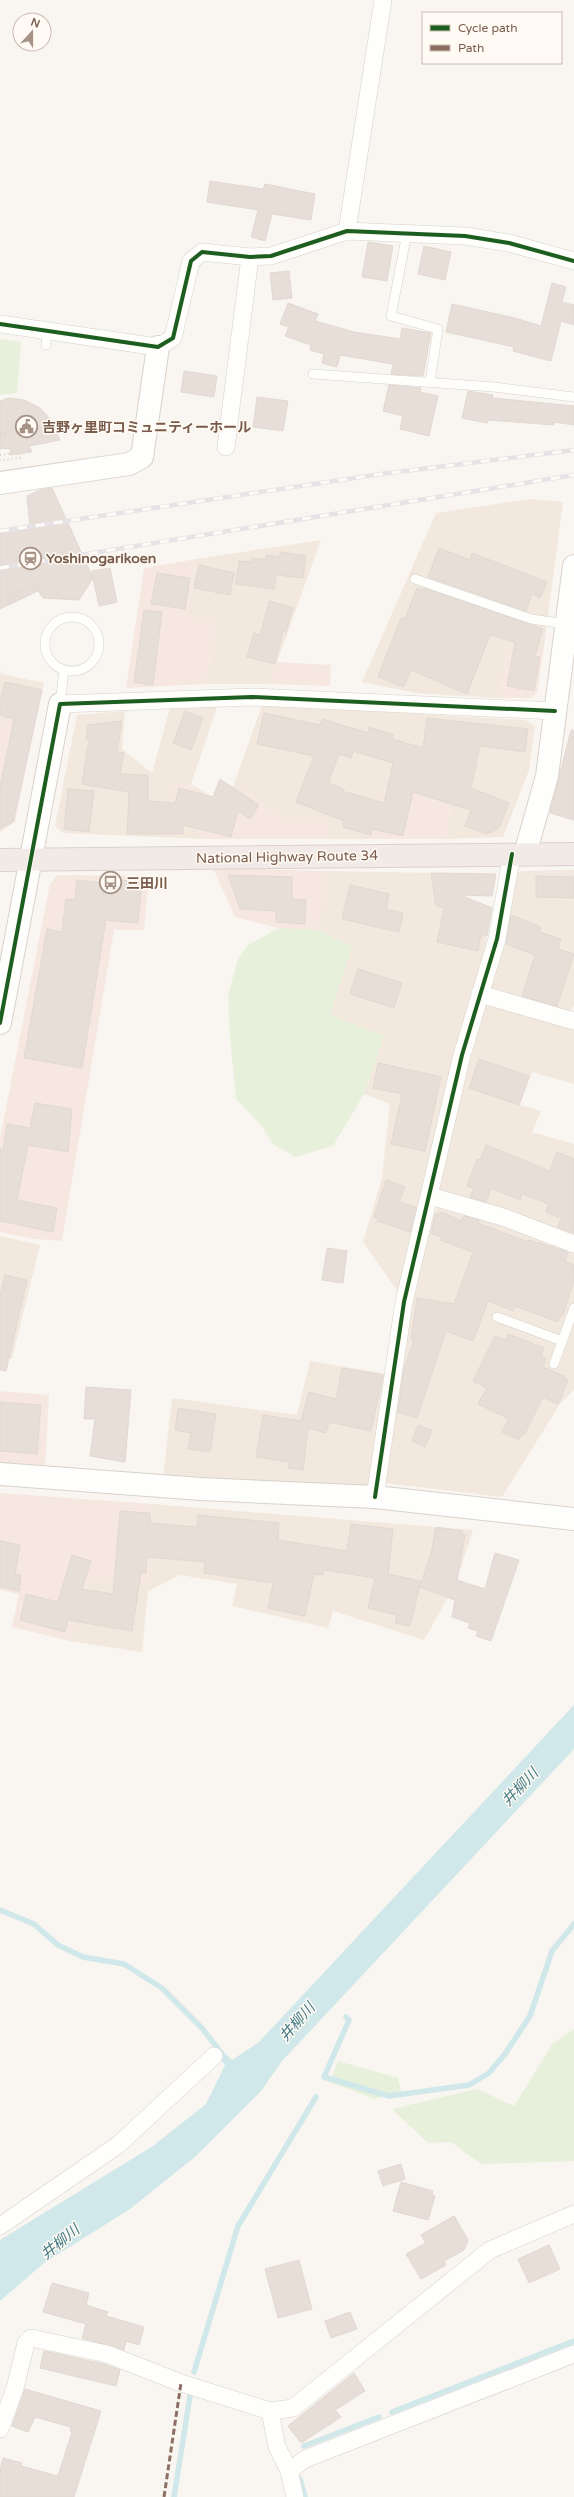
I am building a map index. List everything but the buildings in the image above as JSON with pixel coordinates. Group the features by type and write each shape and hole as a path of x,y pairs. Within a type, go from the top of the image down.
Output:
{"highway":[{"name":"National Highway Route 34","path":"0,860 574,854"}],"street":[{"path":"347,231 383,0"},
{"path":"0,324 46,338 158,347 173,338 191,261 202,252 250,257 271,256 347,231 407,232 465,236 509,243 574,261"},
{"path":"226,447 250,257"},
{"path":"0,484 129,464 142,458 158,347"},
{"path":"375,1497 404,1302 462,1056 496,939 518,854 546,776 569,625 574,566"},
{"path":"0,1022 60,704 252,697 555,711"},
{"path":"480,994 574,1021"},
{"path":"430,1196 503,1217 574,1244"},
{"path":"0,1474 201,1490 375,1497 574,1519"},
{"path":"0,2226 118,2145 214,2056"},
{"path":"0,2429 16,2388 26,2343 31,2338 107,2354 182,2383 270,2411 293,2408 490,2250 574,2214"},
{"path":"289,2471 305,2459 574,2354"},
{"path":"270,2411 277,2447 289,2471 295,2497"}],"lane":[{"path":"407,232 391,316 438,328 430,382"},
{"path":"313,374 494,386 574,398"},
{"path":"415,579 531,619 569,625"},
{"path":"63,618 81,618 89,623 98,638 96,656 82,669 64,670 50,660 46,650 44,644 49,628 63,618"},
{"path":"60,704 64,670"},
{"path":"554,1364 574,1308"},
{"path":"497,1317 562,1341"}],"path":[{"path":"0,435 8,434"},
{"path":"0,449 11,447"},
{"path":"0,454 18,452 20,458 0,460"},
{"path":"11,604 7,595 37,586"}],"shaded area":[{"path":"531,499 563,502 543,653 509,646 498,698 416,693 362,682 436,513"},
{"path":"321,540 269,684 206,684 217,622 187,616 196,559"},
{"path":"196,559 187,616 217,621 206,684 126,688 144,568"},
{"path":"509,646 543,653 537,693 531,698 498,698"},
{"path":"277,662 331,665 330,686 269,684"},
{"path":"0,667 1,674 44,683 35,726 0,720"},
{"path":"262,705 525,720 535,726 529,770 503,837 447,839 450,807 416,794 390,771 371,839 328,839 327,821 284,819 234,784"},
{"path":"217,707 191,784 172,784 172,802 204,839 63,833 55,826 77,715 125,711 122,749 152,773 170,708"},
{"path":"0,720 35,726 15,822 0,832"},
{"path":"390,771 419,779 416,794 450,807 447,839 371,839"},
{"path":"172,784 191,784 225,805 234,784 284,819 328,821 328,839 204,839 172,802"},
{"path":"213,868 325,871 319,930 279,928 235,917"},
{"path":"574,870 574,1004 571,1012 488,989 515,875 521,871"},
{"path":"325,871 431,873 436,906 489,915 485,954 460,1030 399,1293 363,1242 382,1178 390,1104 364,1094 384,1036 329,1015 352,947 319,930"},
{"path":"58,875 149,876 144,930 114,930 62,1241 35,1239 0,1232 0,1138 50,884"},
{"path":"485,1000 574,1026 574,1084 532,1072 520,1105 541,1111 532,1132 574,1144 574,1237 438,1194 454,1107"},
{"path":"437,1206 513,1225 574,1249 574,1390 560,1404 502,1497 385,1483 416,1283"},
{"path":"0,1236 40,1245 12,1359 0,1356"},
{"path":"310,1361 388,1374 367,1491 163,1477 172,1398 297,1415"},
{"path":"0,1391 49,1395 45,1468 0,1464"},
{"path":"0,1493 152,1504 147,1583 90,1579 69,1641 12,1627 19,1594 0,1590"},
{"path":"152,1504 473,1530 456,1583 424,1640 333,1611 328,1628 232,1606 237,1584 180,1575 148,1591 142,1652 69,1641 90,1579 147,1583"}],"green space":[{"path":"0,339 21,342 17,393 0,395"},
{"path":"279,928 319,930 352,947 330,1015 384,1036 364,1094 333,1146 295,1157 273,1144 261,1125 236,1099 230,1036 228,996 238,959 248,945"},
{"path":"574,2029 574,2161 481,2164 451,2142 428,2143 392,2109 477,2089 514,2106 553,2043"},
{"path":"338,2061 398,2078 401,2091 374,2099 330,2082"}],"water":[{"name":"井柳川","path":"574,1705 574,1749 282,2061 261,2091 196,2156 130,2209 44,2263 0,2301 0,2240 153,2146 206,2104 225,2065 221,2060 227,2055 232,2060 258,2043"}],"waterway":[{"path":"0,1910 34,1924 58,1945 83,1957 124,1964 162,1988 202,2028 229,2063"},
{"path":"346,2017 349,2020 324,2077 389,2096 469,2085 489,2073 505,2054 530,2016 552,1951 574,1924"},
{"path":"194,2372 238,2226 316,2097"},
{"path":"392,2412 574,2341"},
{"path":"174,2497 190,2396"},
{"path":"304,2446 379,2417"},
{"path":"300,2479 305,2497"}],"railway":[{"path":"0,531 381,474 574,450"},
{"path":"0,568 574,475"}],"marked path":[{"path":"164,2497 181,2383"}],"cycle path":[{"path":"0,324 158,347 173,338 191,261 202,252 250,257 271,256 347,231 465,236 509,243 574,261"},
{"path":"0,1023 60,704 252,697 555,711"},
{"path":"375,1497 404,1302 462,1055 497,939 512,854"}],"place":[{"name":"吉野ヶ里町コミュニティーホール","path":"27,427"},
{"name":"Yoshinogarikoen","path":"30,558"},
{"name":"三田川","path":"111,883"}]}
